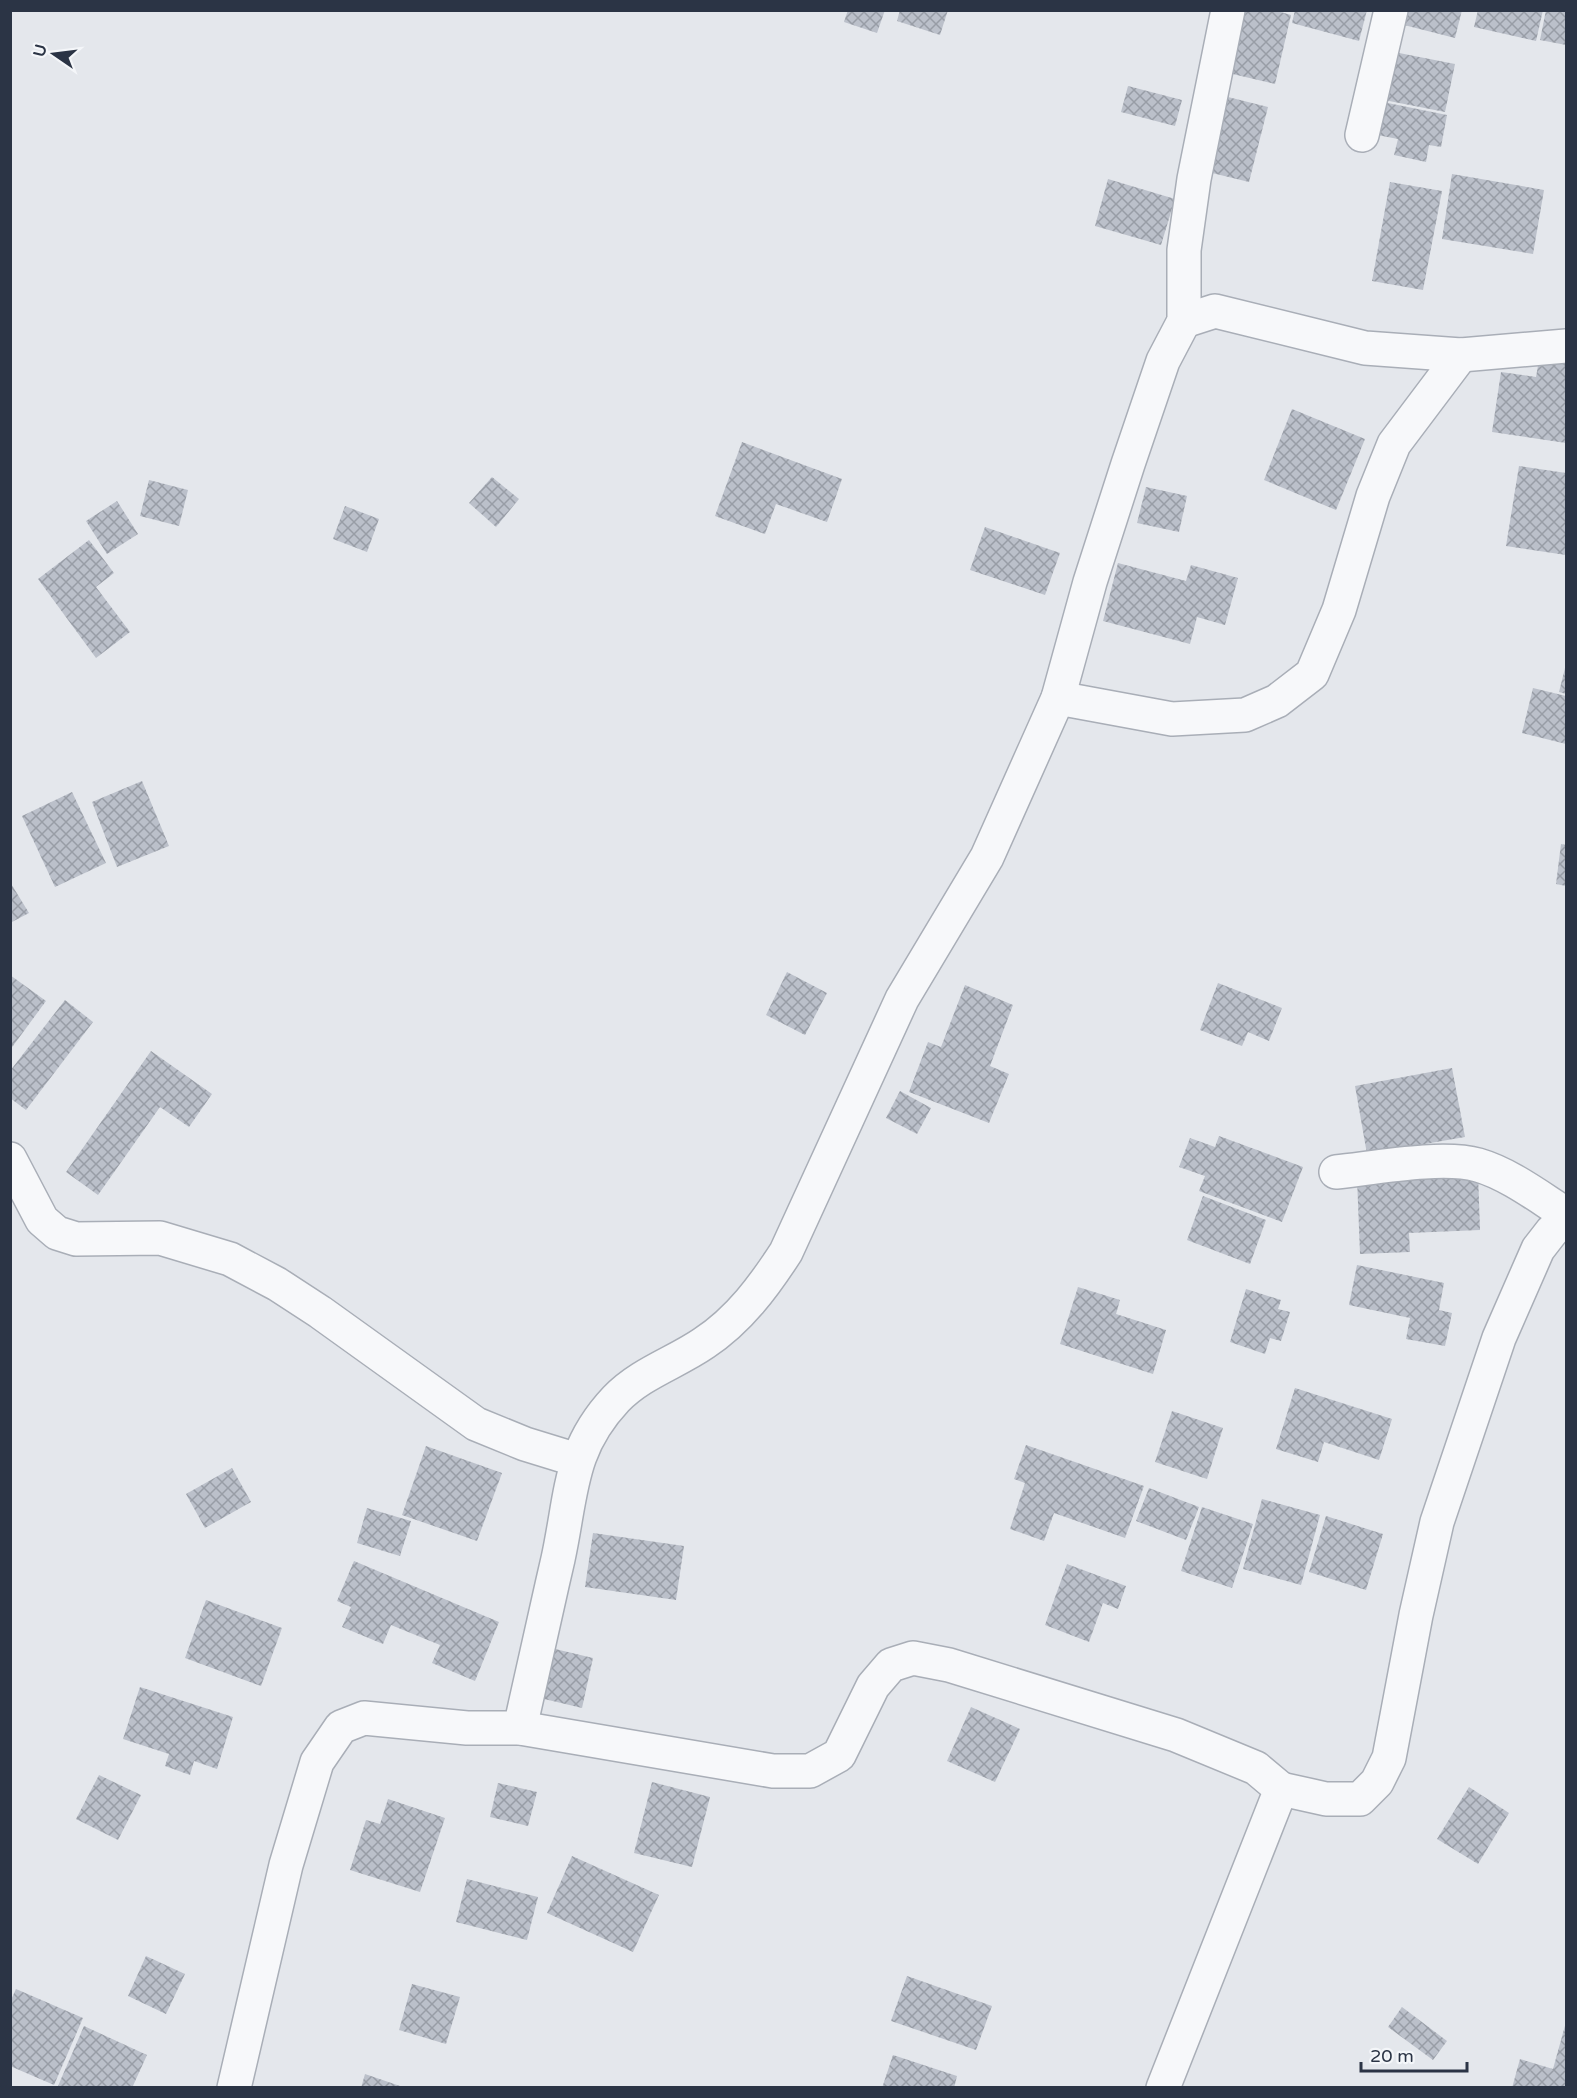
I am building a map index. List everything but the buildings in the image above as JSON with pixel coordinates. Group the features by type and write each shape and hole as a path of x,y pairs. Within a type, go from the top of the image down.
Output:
{"street":[{"path":"520,1728 577,1460 601,1416 633,1382 704,1343 727,1325 767,1282 786,1252 903,999 987,857 1058,698 1090,582 1131,454 1163,361 1184,321 1184,250 1194,179 1228,10"},
{"path":"1362,135 1391,10"},
{"path":"1184,321 1215,311 1365,348 1461,355 1566,346"},
{"path":"1058,698 1173,719 1245,715 1277,701 1312,674 1339,610 1373,496 1394,444 1461,355"},
{"path":"10,1159 42,1220 57,1233 76,1239 160,1238 230,1258 277,1284 320,1312 476,1424 516,1441 577,1460"},
{"path":"1336,1172 1447,1161 1478,1165 1514,1182 1566,1214"},
{"path":"234,2088 286,1865 317,1762 329,1741 341,1727 364,1718 467,1728 520,1728 773,1771 810,1770 838,1755 873,1686 891,1665 913,1658 949,1665 1176,1735 1256,1768 1281,1789 1326,1799 1360,1799 1377,1782 1389,1758 1416,1615 1437,1522 1498,1338 1538,1249 1552,1231 1566,1219"},
{"path":"1163,2088 1281,1789"}]}
